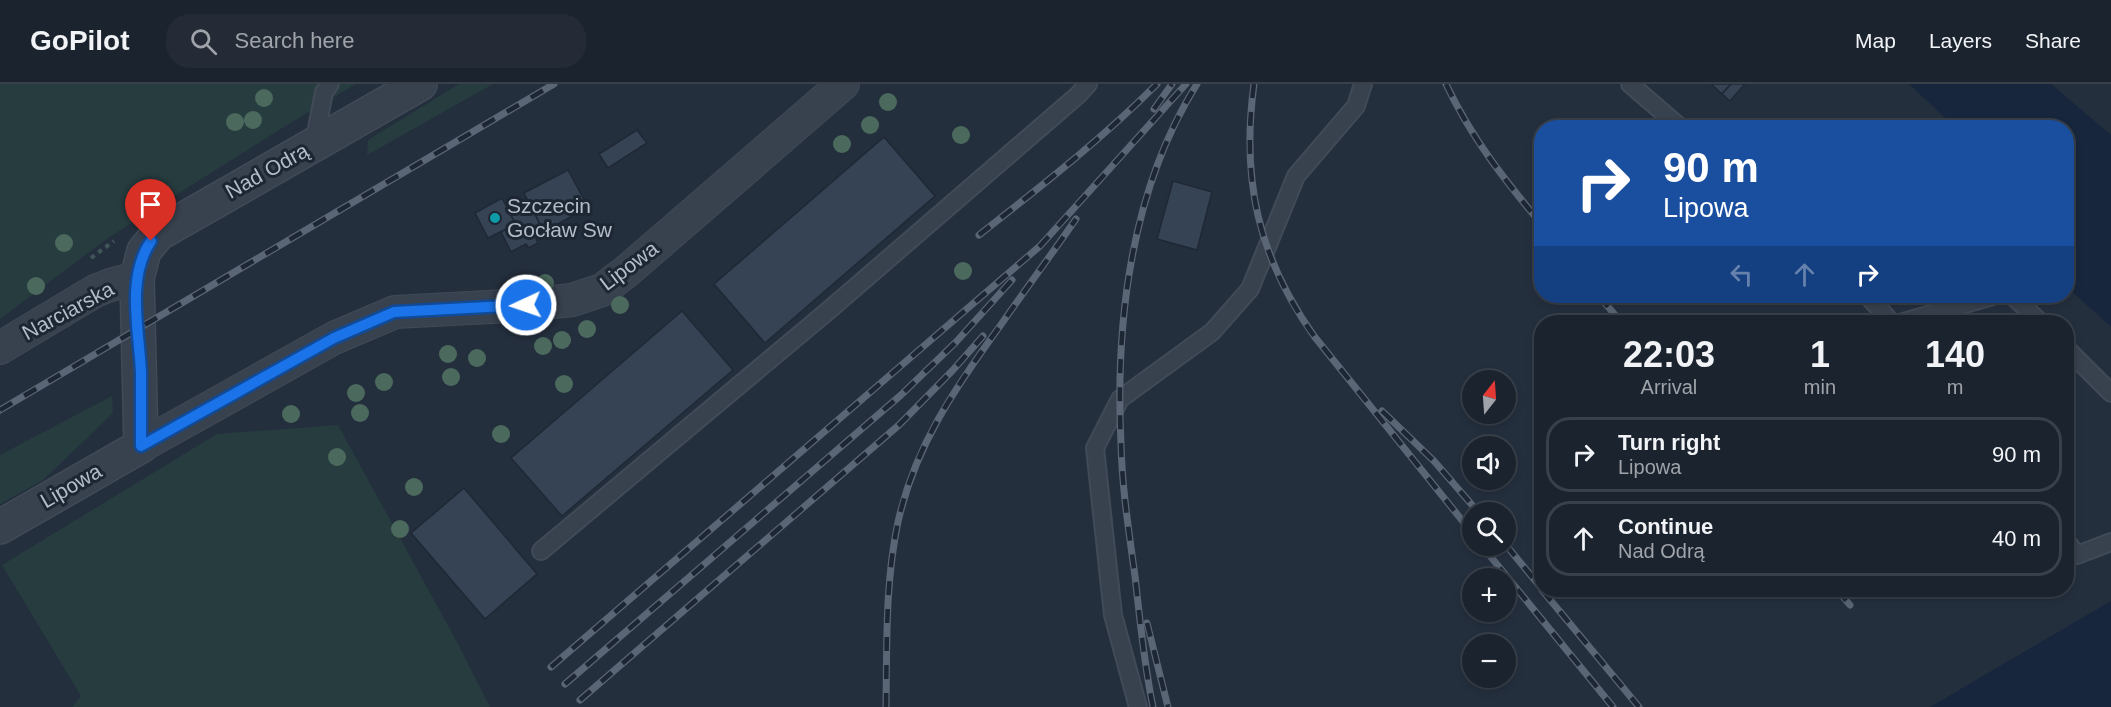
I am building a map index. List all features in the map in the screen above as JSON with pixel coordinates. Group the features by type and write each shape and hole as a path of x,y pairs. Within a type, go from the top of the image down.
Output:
{"street":[{"name":"Nad Odrą","path":"137,278 144,251 158,234 420,84"},
{"name":"Lipowa","path":"0,527 334,338 394,312 572,300 602,290 627,271 843,84"},
{"path":"137,278 141,446"},
{"name":"Narciarska","path":"0,348 96,291 137,278"}],"lane":[{"path":"314,145 324,92 330,84"},
{"path":"541,551 829,310 1088,84"},
{"path":"1138,707 1113,615 1095,448 1120,399 1212,332 1250,289 1296,176 1356,106 1364,84"},
{"path":"1630,84 1673,120"},
{"path":"1874,303 1885,315"},
{"path":"1927,315 1969,303"},
{"path":"2020,303 2033,315"},
{"path":"2074,356 2111,393"},
{"path":"2074,551 2077,555 2111,542"}],"green space":[{"path":"0,84 356,84 108,238 0,319"},
{"path":"459,84 493,84 367,155 368,140"},
{"path":"112,396 113,413 43,480 0,504 0,455"},
{"path":"338,425 490,707 72,707 81,696 2,565 217,434"}],"water":[{"path":"1909,84 2051,84 2111,135 2111,327 2074,293 2074,120 1948,120"},
{"path":"2111,601 2111,707 1930,707"}],"building":[{"path":"1711,84 1731,84 1722,94"},
{"path":"1731,84 1745,84 1730,101 1722,94"},
{"path":"637,130 647,143 608,168 599,154"},
{"path":"884,137 935,196 765,343 714,284"},
{"path":"568,170 588,207 544,232 524,193"},
{"path":"1173,181 1212,192 1197,250 1157,239"},
{"name":"Szczecin Gocław Sw","path":"502,198 516,224 488,238 475,213"},
{"path":"527,199 546,234 536,239 538,243 529,248 526,244 511,252 501,232 516,224 507,209"},
{"path":"682,311 733,370 562,516 511,458"},
{"path":"464,488 537,574 485,619 411,533"}],"railway":[{"path":"0,410 554,84"},
{"path":"979,235 1093,143 1157,84"},
{"path":"1154,109 1172,84"},
{"path":"551,667 1040,246 1186,84"},
{"path":"1153,707 1142,642 1123,477 1121,351 1125,304 1142,212 1156,167 1197,84"},
{"path":"1254,84 1250,152 1253,185 1258,216 1279,277 1314,336 1462,520"},
{"path":"1446,84 1467,123 1490,158 1534,215"},
{"path":"886,707 891,568 898,522 915,468 952,395 1076,219"},
{"path":"565,684 901,395 956,342 1012,280"},
{"path":"1605,303 1615,315"},
{"path":"580,700 899,425 983,336"},
{"path":"1382,411 1434,461 1469,502"},
{"path":"1490,556 1613,707"},
{"path":"1515,556 1534,579"},
{"path":"1548,597 1639,707"},
{"path":"1843,597 1850,605"},
{"path":"1147,623 1168,707"}],"place":[{"name":"Szczecin Gocław Sw","path":"495,218"}],"route":[{"path":"151,241 144,251 138,269 136,291 141,371 141,446 334,338 394,312 526,305"}]}
